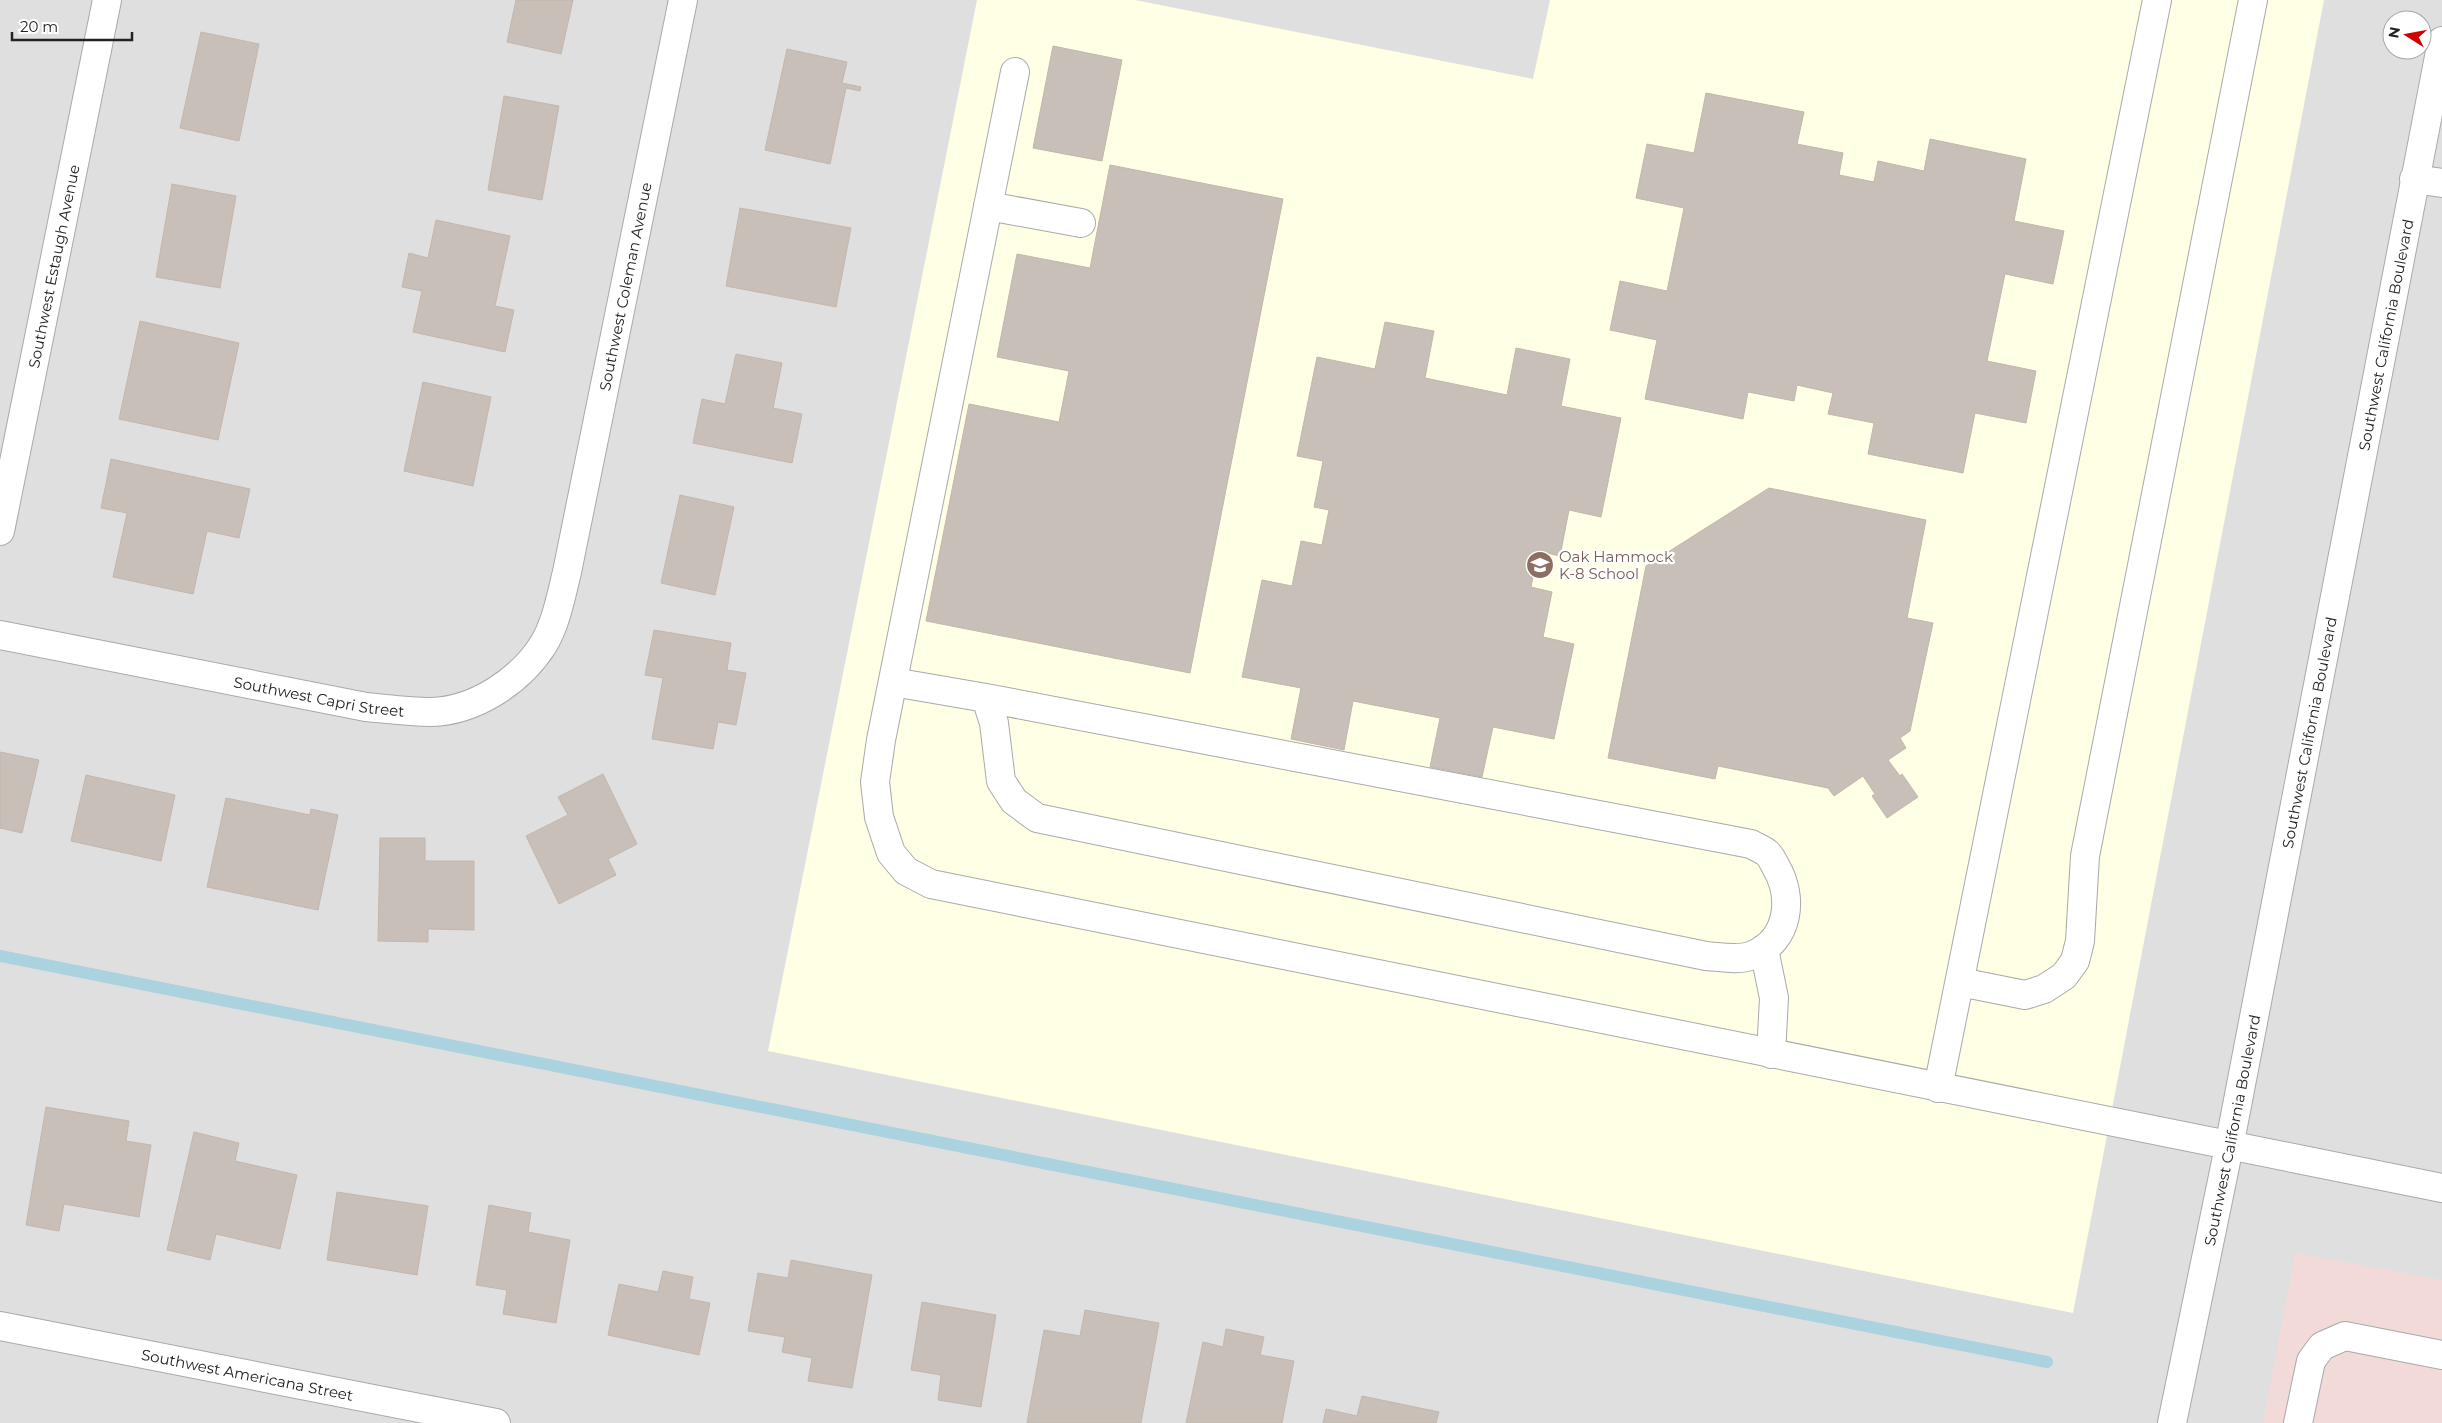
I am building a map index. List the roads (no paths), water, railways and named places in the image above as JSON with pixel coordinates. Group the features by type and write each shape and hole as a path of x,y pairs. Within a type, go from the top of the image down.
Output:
{"street":[{"name":"Southwest Estaugh Avenue","path":"0,532 107,0"},
{"name":"Southwest Coleman Avenue","path":"567,572 683,0"},
{"path":"1938,1088 2157,0"},
{"path":"1960,982 2026,995 2044,989 2064,976 2075,961 2080,941 2085,856 2253,0"},
{"name":"Southwest California Boulevard","path":"2172,1423 2228,1146 2442,41"},
{"path":"1015,72 893,682 875,782 880,817 892,853 906,871 931,884 2442,1188"},
{"path":"2414,178 2442,183"},
{"path":"988,206 1081,223"},
{"name":"Southwest Capri Street","path":"0,635 366,707 433,712 456,708 482,699 503,686 527,666 543,644 557,610 567,572"},
{"path":"893,682 986,698 1751,844 1769,854 1782,877 1786,895 1786,914 1779,936 1764,949 1752,956 1738,958 1706,956 1037,818 1014,801 1001,781 994,723 986,698"},
{"path":"1764,949 1774,998 1771,1054"},
{"name":"Southwest Americana Street","path":"0,1326 496,1423"},
{"path":"2298,1423 2310,1361 2322,1346 2345,1336 2442,1355"}],"waterway":[{"path":"0,956 2047,1362"}],"place":[{"name":"Oak Hammock K-8 School","path":"1540,565"}]}
